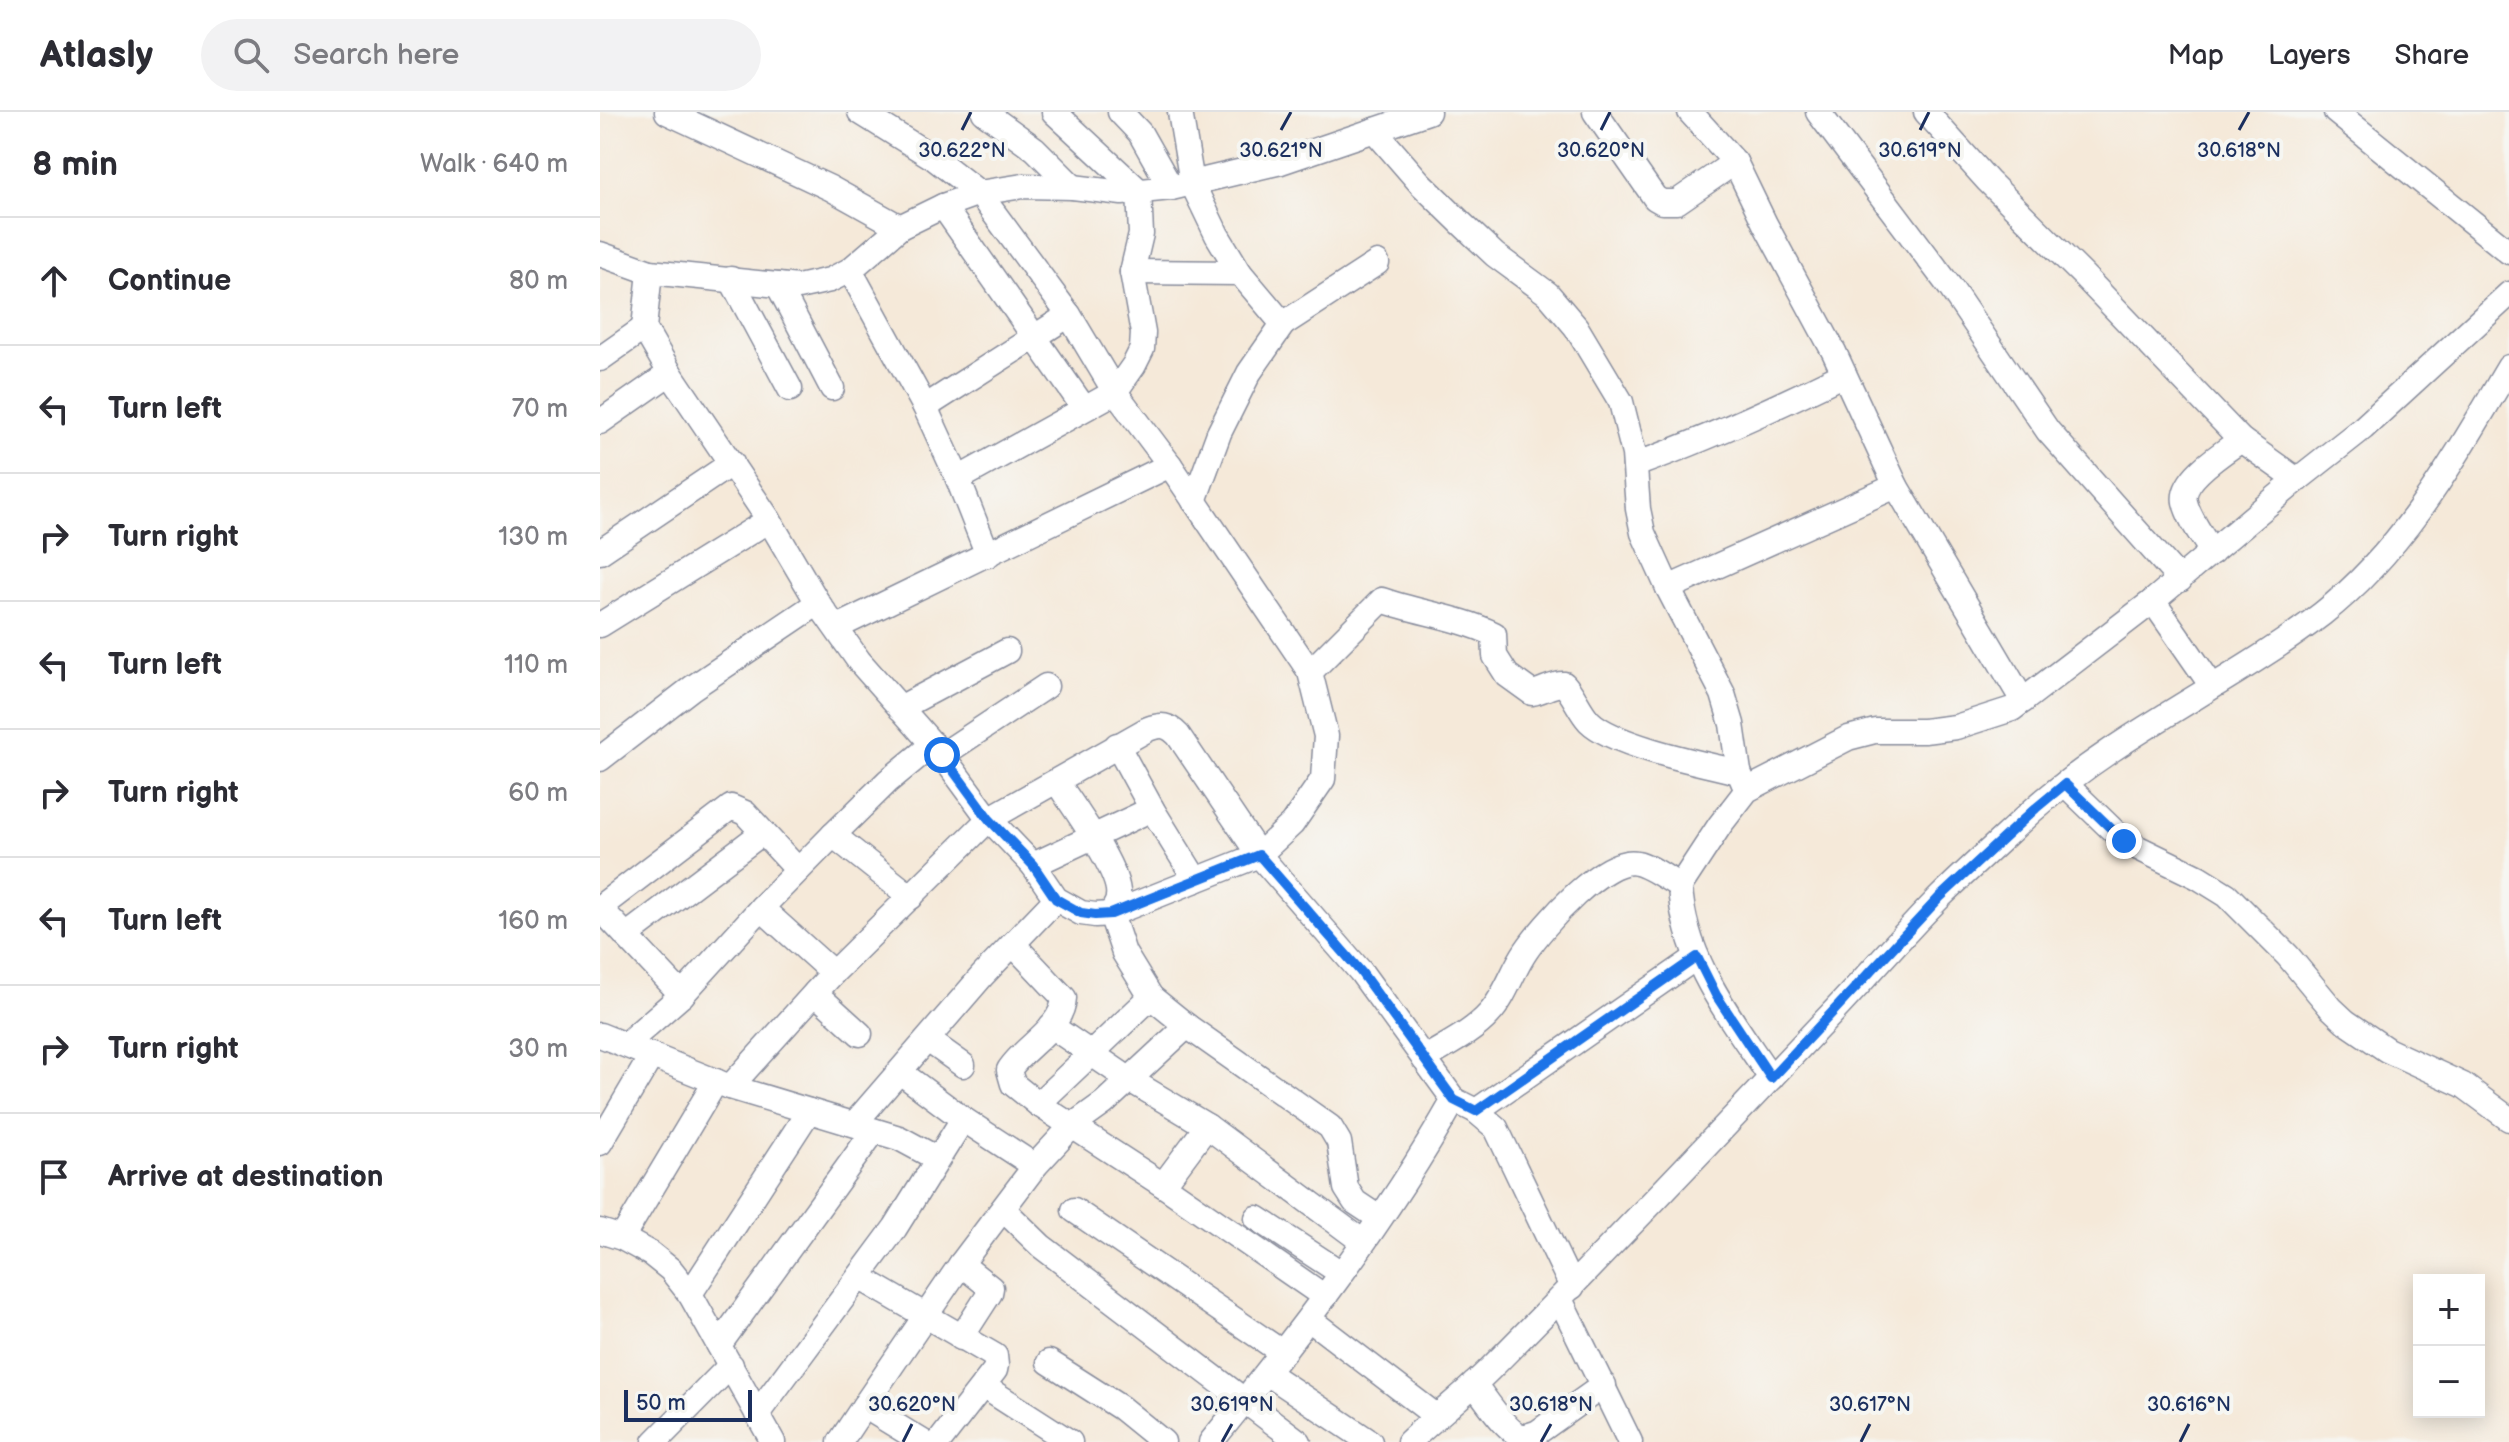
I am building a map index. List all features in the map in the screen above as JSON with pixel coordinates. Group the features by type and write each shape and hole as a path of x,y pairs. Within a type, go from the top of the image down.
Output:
{"street":[{"path":"667,112 830,188 900,227"},
{"path":"650,272 644,328 670,373 769,520 818,603 859,661 938,750 989,819 1033,865 1056,899 1081,913 1111,914 1259,855 1292,824 1323,779 1326,736 1310,672 1170,465 1115,392 1069,315 979,193 934,158 860,112"},
{"path":"984,112 1035,149 1073,187"},
{"path":"958,479 1115,392 1142,349 1143,333 1132,272 1141,234 1139,191 1054,112"},
{"path":"1120,112 1182,185 1240,273 1283,324"},
{"path":"1180,112 1182,185"},
{"path":"1595,112 1655,198 1662,202 1677,202 1735,162"},
{"path":"1690,112 1735,162 1844,374 1896,486 2023,701"},
{"path":"1818,112 1950,287 2048,431 2180,580"},
{"path":"1926,112 2005,199 2082,274 2241,440 2297,480"},
{"path":"2336,112 2509,252"},
{"path":"600,254 650,272 798,287 830,280 850,270 900,227 979,193 1023,186 1073,187 1122,193 1182,185 1281,162 1420,113"},
{"path":"1374,130 1420,183 1461,223 1495,255 1548,294 1576,327 1621,402 1630,430 1643,533 1723,694 1743,781 1720,825 1680,886 1684,925 1716,995 1771,1078"},
{"path":"943,206 1084,408"},
{"path":"1194,501 1225,421 1249,373 1283,324 1377,263"},
{"path":"850,270 925,407 988,555"},
{"path":"1132,272 1240,273"},
{"path":"731,279 790,389"},
{"path":"778,285 832,388"},
{"path":"1310,672 1382,600 1414,611 1457,619 1494,634 1495,656 1507,675 1532,693 1546,690 1557,683 1564,684 1590,721 1605,732 1743,781 1848,738 1875,731 1924,731 1956,727 2012,709 2180,580 2363,428 2509,294"},
{"path":"925,407 1069,315"},
{"path":"600,359 644,328"},
{"path":"1409,1442 1474,1384 1566,1293 1940,897 2036,808 2143,728 2322,614 2374,567 2424,504 2509,367"},
{"path":"600,422 670,373"},
{"path":"1635,465 1694,444 1844,374"},
{"path":"2212,552 2184,499 2188,484 2213,460 2241,440"},
{"path":"600,552 732,463"},
{"path":"837,627 1170,465"},
{"path":"1668,588 1896,486"},
{"path":"600,625 769,520"},
{"path":"2153,601 2212,686"},
{"path":"600,759 692,688 818,603"},
{"path":"900,708 1007,651"},
{"path":"608,1041 682,995 761,908 888,781 1046,686"},
{"path":"773,1442 690,1294 671,1270 651,1254 611,1234 723,1084 989,819 1117,745 1160,725 1169,727 1178,735 1259,855 1361,972 1454,1100 1476,1111 1496,1128 1630,1442"},
{"path":"1117,745 1196,880"},
{"path":"1057,782 1093,836 1117,882 1119,899 1111,914 1124,953 1151,997 1330,1127 1339,1142 1346,1188 1355,1202 1379,1218"},
{"path":"2065,784 2124,841 2198,877 2227,895 2288,956 2346,1022 2387,1050 2463,1085 2509,1119"},
{"path":"682,995 600,908 731,807 745,813 798,870"},
{"path":"1033,865 1152,809"},
{"path":"626,936 762,833"},
{"path":"833,835 911,897"},
{"path":"1424,1059 1488,1016 1501,1000 1526,951 1569,901 1609,870 1622,862 1637,863 1680,886"},
{"path":"648,868 675,898"},
{"path":"655,1442 725,1355 900,1072 982,976 1056,899"},
{"path":"761,908 833,973"},
{"path":"1013,944 1064,998 1064,1006 1051,1026 1015,1060 1009,1070 1013,1084 1038,1104 1163,1185 1325,1297"},
{"path":"1476,1111 1697,957"},
{"path":"815,993 860,1034"},
{"path":"1038,1104 1151,997"},
{"path":"1051,1026 1091,1055 1207,1126 1363,1242"},
{"path":"840,1442 961,1264 1035,1166 1072,1126 1104,1103 1187,1026"},
{"path":"928,1040 963,1065"},
{"path":"608,1041 723,1084 899,1138 936,1158"},
{"path":"600,1143 652,1055"},
{"path":"900,1072 963,1119 1035,1166"},
{"path":"1211,1442 1325,1297 1454,1100"},
{"path":"690,1294 809,1111"},
{"path":"757,1414 895,1228 963,1119"},
{"path":"1163,1185 1207,1126"},
{"path":"1003,1209 1041,1246 1299,1442"},
{"path":"1074,1210 1283,1353"},
{"path":"1257,1218 1341,1273"},
{"path":"961,1264 991,1288 961,1338"},
{"path":"859,1277 995,1356 995,1370 939,1442"},
{"path":"1309,1319 1436,1416"},
{"path":"1049,1362 1121,1408 1163,1442"},
{"path":"1267,1373 1370,1442"},
{"path":"1474,1384 1507,1426 1526,1436 1538,1432 1604,1385"},
{"path":"983,1386 1070,1442"},
{"path":"864,1406 923,1442"}],"route":[{"path":"942,755 989,819 1033,865 1056,899 1081,913 1111,914 1259,855 1361,972 1454,1100 1476,1111 1697,957 1716,995 1771,1078 1940,897 2065,784 2124,841"}]}
